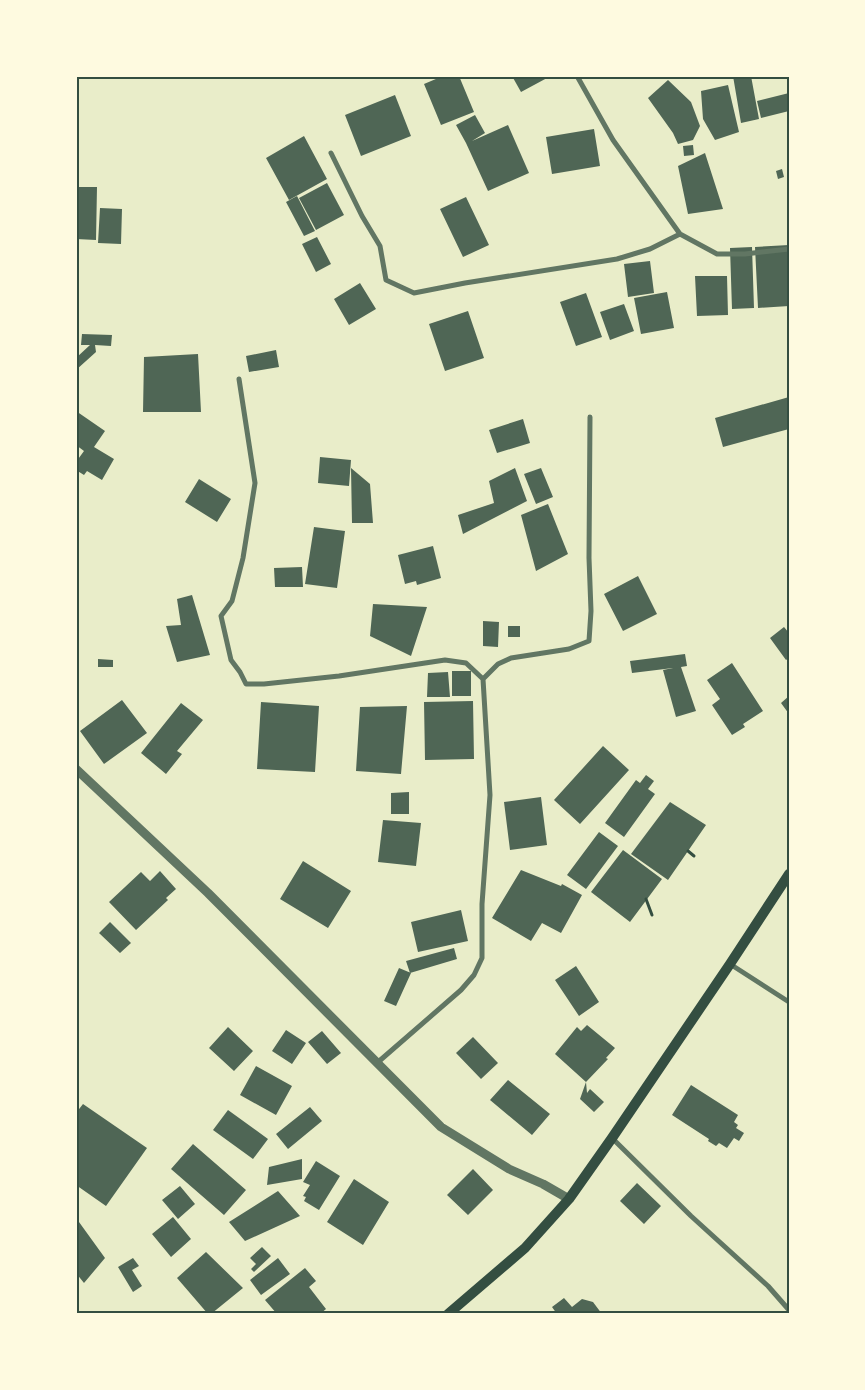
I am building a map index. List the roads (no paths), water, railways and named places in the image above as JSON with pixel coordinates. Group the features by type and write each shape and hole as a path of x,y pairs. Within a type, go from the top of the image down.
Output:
{"main road":[{"path":"448,1314 525,1248 569,1199 730,964 789,874"}],"street":[{"path":"577,76 613,140 680,234 717,254 745,254 789,249"},
{"path":"331,153 362,216 380,246 386,280 414,293 617,259 650,249 680,234"},
{"path":"239,379 255,483 243,558 232,601 221,616 231,660 246,684 264,684 339,676 445,660 466,663 483,679 490,795 482,904 482,958 474,975 461,990 377,1063"},
{"path":"483,679 498,664 511,658 569,649 589,641 591,611 589,558 590,417"},
{"path":"76,769 208,893 441,1126 509,1169 543,1184 569,1199"},
{"path":"730,964 789,1002"},
{"path":"612,1138 678,1203 768,1286 789,1310"}]}
